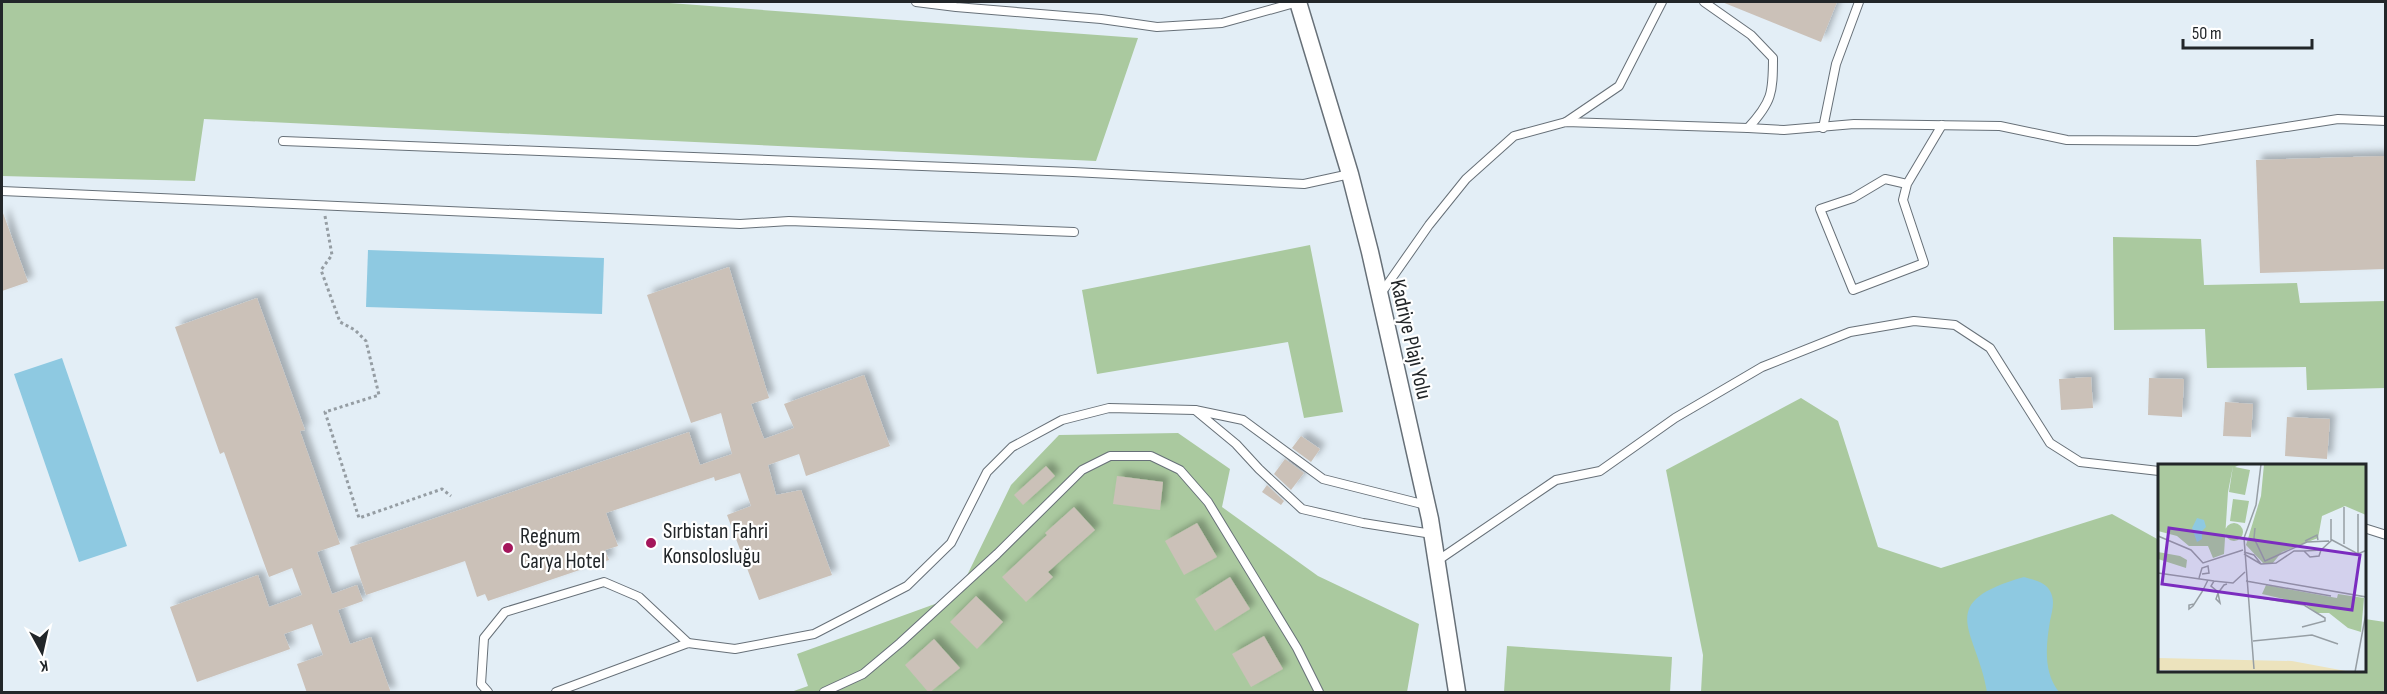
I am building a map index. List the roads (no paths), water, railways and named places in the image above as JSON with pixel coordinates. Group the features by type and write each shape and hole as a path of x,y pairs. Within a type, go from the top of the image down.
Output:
{"street":[{"name":"Kadriye Plajı Yolu","path":"1298,2 1350,174 1380,295 1432,534 1457,693"}],"lane":[{"path":"915,2 956,8 1101,19 1157,27 1222,23 1298,2"},
{"path":"1566,122 1619,86 1662,2"},
{"path":"1704,2 1751,35 1773,58 1773,85 1765,110 1748,128"},
{"path":"1823,128 1836,64 1859,2"},
{"path":"1380,295 1429,225 1466,179 1515,136 1566,122 1784,130 1854,124 2000,126 2067,140 2175,142 2197,141 2338,119 2385,121"},
{"path":"1907,184 1885,179 1852,198 1820,209 1853,290 1924,263 1903,200 1907,184 1942,125"},
{"path":"283,141 1304,184 1350,174"},
{"path":"2,191 740,224 789,220 1074,232"},
{"path":"1436,561 1556,480 1600,471 1675,418 1762,367 1850,332 1914,321 1955,325 1990,348 2050,443 2080,462 2158,471"},
{"path":"556,693 688,643 735,649 814,634 908,586 951,543 987,472 1012,447 1062,420 1109,408 1196,410 1243,420 1323,479 1426,505"},
{"path":"1196,410 1236,444 1302,508 1363,523 1432,534"},
{"path":"824,693 863,674 997,554 1082,470 1110,456 1151,456 1180,470 1208,502 1297,648 1319,693"},
{"path":"2366,529 2385,535"},
{"path":"476,693 481,684 484,638 505,612 604,582 639,597 688,643"},
{"path":"481,684 488,693"}],"water":[{"path":"368,250 604,258 602,314 366,307"},
{"path":"62,358 127,546 79,562 14,374"},
{"path":"2024,577 2043,584 2052,596 2053,607 2047,639 2047,658 2050,676 2059,692 1987,692 1967,621 1969,608 1978,597 1996,587"}],"place":[{"name":"Sırbistan Fahri Konsolosluğu","path":"651,543"},
{"name":"Regnum Carya Hotel","path":"508,548"}]}
